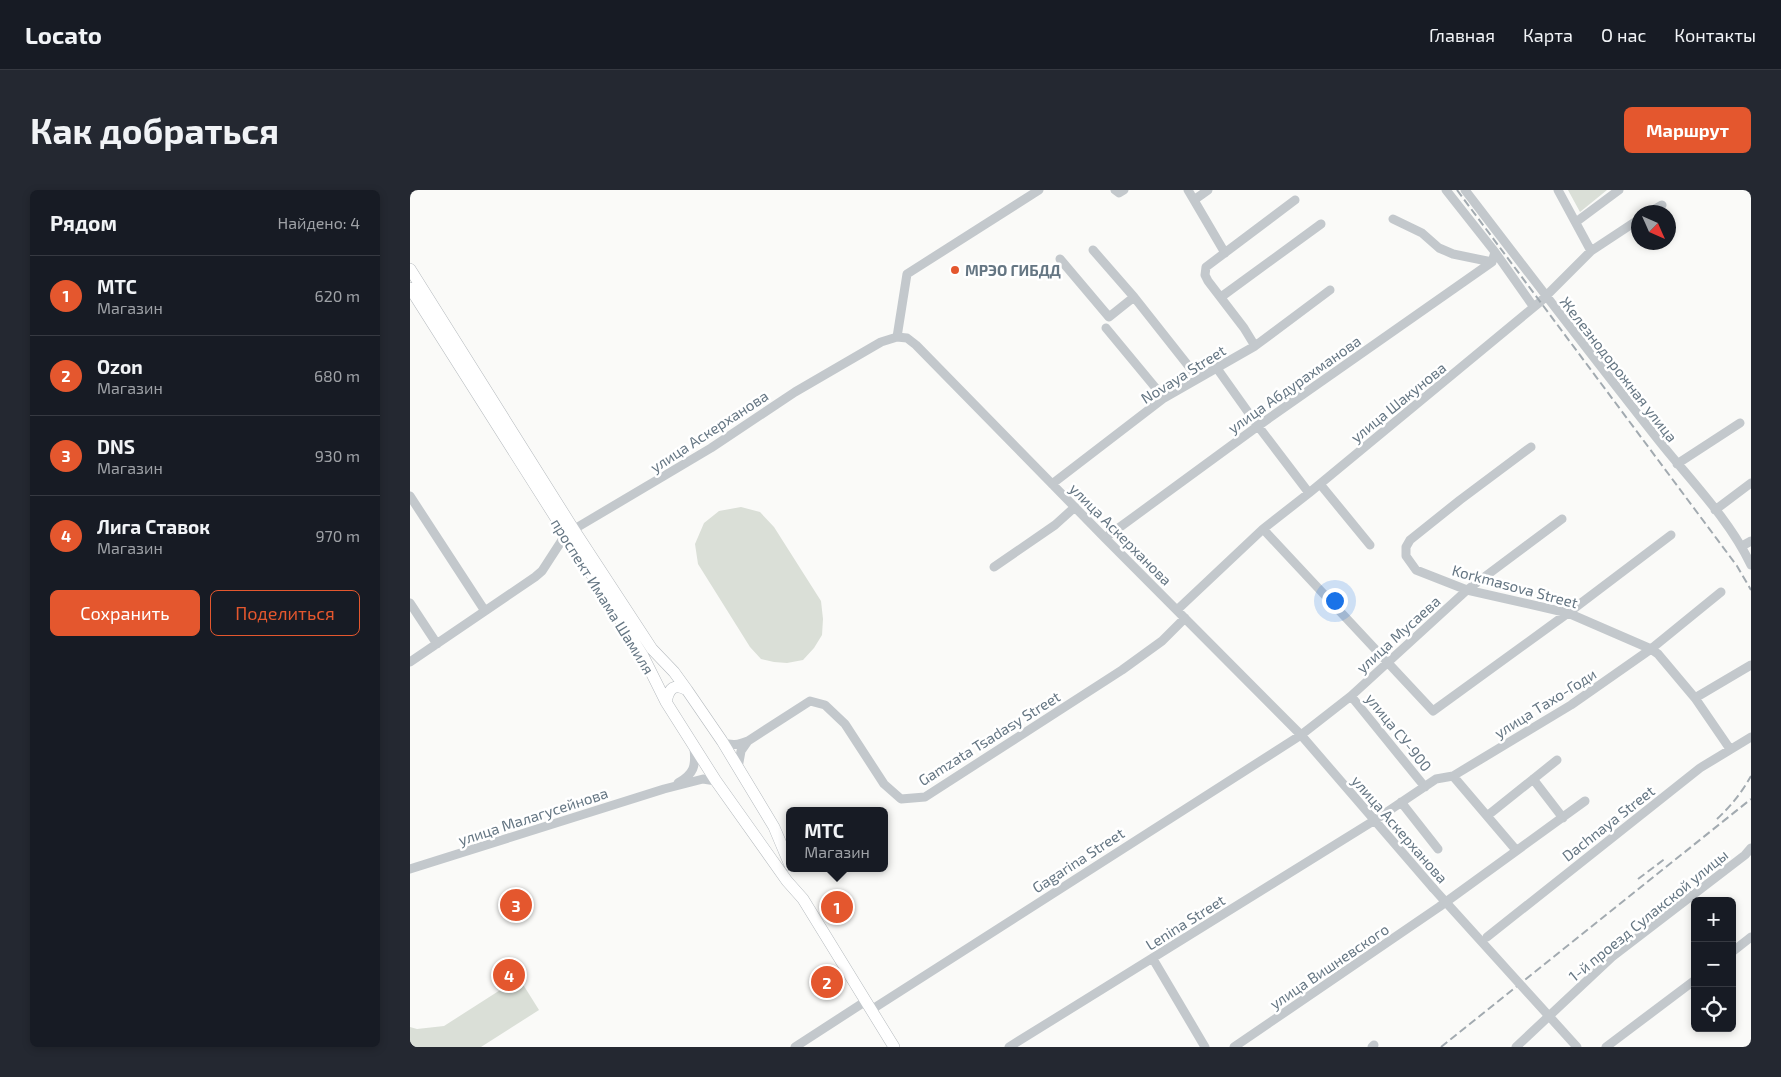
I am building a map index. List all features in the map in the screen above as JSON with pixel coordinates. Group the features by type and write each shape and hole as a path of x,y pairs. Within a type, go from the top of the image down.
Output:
{"main road":[{"name":"проспект Имама Шамиля","path":"410,269 570,532 643,656 666,702 745,824 787,881 803,899"},
{"name":"проспект Имама Шамиля","path":"410,288 570,532 652,650 687,690 722,741 774,827 786,857"},
{"path":"666,702 668,693 675,686 680,686 687,690"},
{"path":"745,824 752,829 762,829 767,820 766,814"},
{"name":"проспект Имама Шамиля","path":"792,872 803,899 894,1047"}],"street":[{"path":"897,337 908,274 1039,190"},
{"path":"1115,190 1119,193 1124,190"},
{"path":"1188,190 1225,253"},
{"path":"1194,200 1208,190"},
{"path":"1446,190 1533,306"},
{"name":"Железнодорожная улица","path":"1465,190 1545,296 1715,510 1742,546 1751,565"},
{"path":"1558,190 1591,251"},
{"path":"1576,222 1619,190"},
{"path":"1255,346 1208,281 1205,271 1206,267 1295,200"},
{"path":"1393,219 1422,233 1439,248 1453,254 1492,262 1494,252"},
{"path":"1221,297 1321,224"},
{"name":"улица Шакунова","path":"1177,610 1263,529 1491,343 1545,296 1591,251 1631,225"},
{"path":"1093,250 1134,297 1198,378"},
{"path":"1060,259 1109,317 1134,297"},
{"name":"улица Абдурахманова","path":"1105,538 1258,426 1492,262"},
{"name":"Novaya Street","path":"1052,484 1164,398 1255,346 1330,290"},
{"path":"1106,328 1164,398"},
{"name":"улица Аскерханова","path":"570,532 711,448 795,392 881,342 897,337 907,338 1301,734 1433,888 1577,1047"},
{"path":"1216,367 1309,493"},
{"path":"1677,464 1740,423"},
{"name":"Korkmasova Street","path":"1531,447 1410,540 1406,546 1406,556 1416,570 1467,590 1568,613 1651,649 1658,654 1695,698 1730,749"},
{"path":"1715,510 1751,483"},
{"path":"1320,484 1370,544"},
{"path":"410,496 484,612"},
{"path":"994,567 1055,525 1075,507"},
{"name":"улица Мусаева","path":"1301,734 1351,696 1467,590 1562,518"},
{"path":"1263,529 1433,711 1671,535"},
{"path":"410,662 542,571 570,532"},
{"path":"1742,546 1751,541"},
{"name":"улица Тахо-Годи","path":"1375,820 1436,779 1453,776 1572,705 1651,649 1720,592"},
{"path":"410,603 437,644"},
{"name":"Gamzata Tsadasy Street","path":"748,741 810,701 826,704 844,724 884,784 901,799 925,797 1122,670 1162,641 1185,618"},
{"path":"1695,698 1751,665"},
{"name":"улица СУ-900","path":"1351,696 1425,786"},
{"name":"Gagarina Street","path":"795,1047 868,1005 1301,734"},
{"name":"Dachnaya Street","path":"1486,937 1700,768 1751,737"},
{"path":"722,741 730,745 738,745 748,741"},
{"path":"738,768 741,751 748,741"},
{"path":"664,789 690,774 696,761 693,743"},
{"path":"1487,816 1557,760"},
{"name":"улица СУ-900","path":"1453,776 1516,850"},
{"path":"664,789 703,779 716,781"},
{"path":"1533,779 1563,818"},
{"name":"улица Малагусейнова","path":"410,869 664,789"},
{"path":"1516,850 1585,801"},
{"path":"1401,802 1438,849"},
{"name":"Lenina Street","path":"1009,1047 1375,820"},
{"name":"1-й проезд Сулакской улицы","path":"1516,1047 1612,957 1737,861 1751,848"},
{"name":"улица Вишневского","path":"1234,1047 1438,907 1516,850"},
{"path":"1736,949 1751,938"},
{"path":"1152,959 1205,1047"},
{"path":"1606,1047 1691,983"}],"shaded area":[{"path":"1568,190 1607,190 1580,212"},
{"path":"741,507 760,512 774,527 821,601 822,635 803,660 787,663 761,659 750,647 698,564 695,544 704,523 719,511"},
{"path":"519,978 539,1010 481,1047 410,1047 410,1027 417,1029 444,1026"}],"railway":[{"path":"1457,190 1737,566 1751,590"},
{"path":"1717,819 1736,799 1751,776"},
{"path":"1441,1047 1751,799"},
{"path":"1638,879 1666,858"}],"place":[{"name":"МРЭО ГИБДД","path":"955,270"},
{"name":"DNS","path":"516,905"},
{"name":"МТС","path":"837,907"},
{"name":"Лига Ставок","path":"509,975"},
{"name":"Ozon","path":"827,982"}]}
